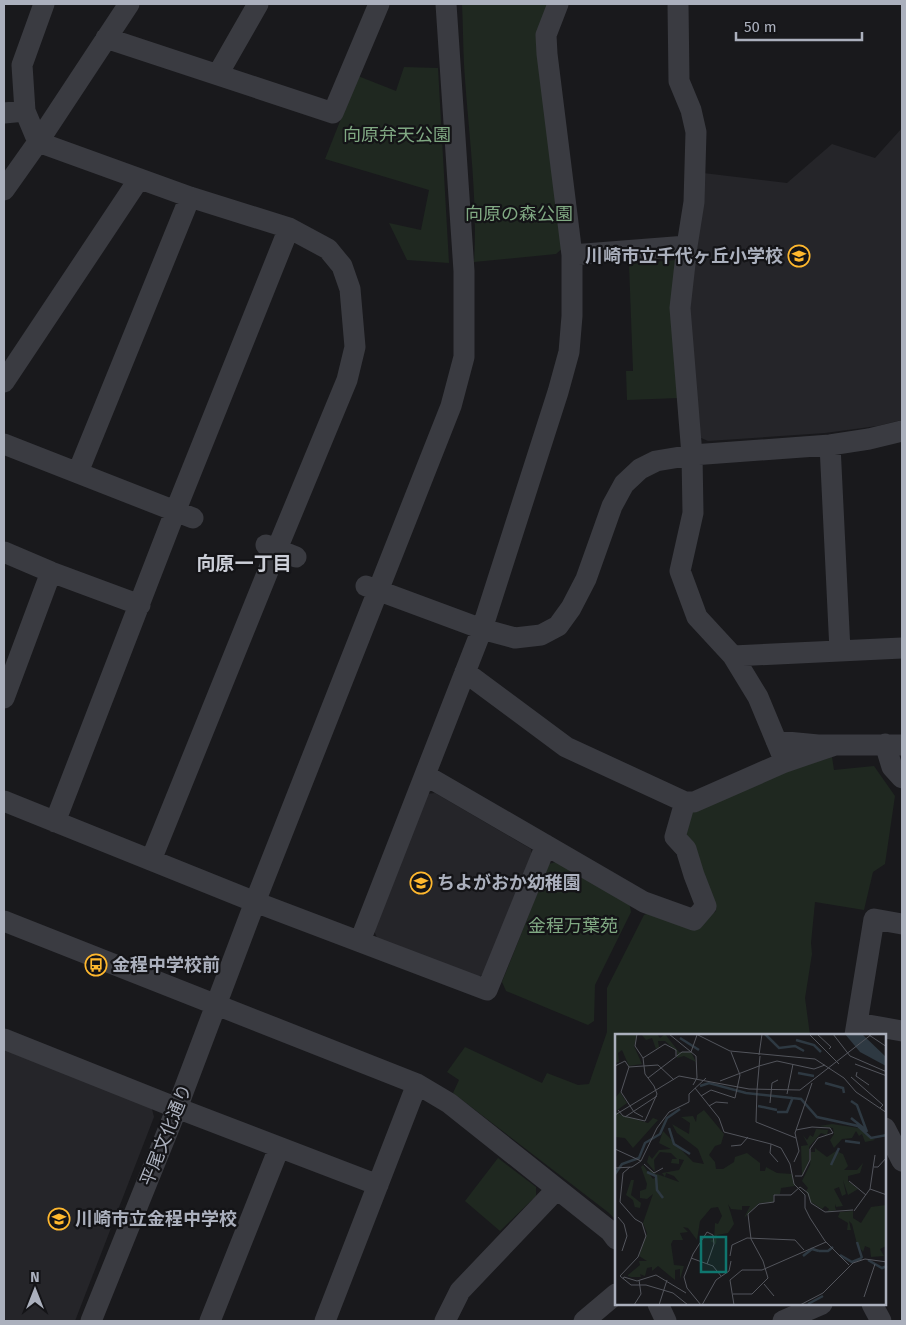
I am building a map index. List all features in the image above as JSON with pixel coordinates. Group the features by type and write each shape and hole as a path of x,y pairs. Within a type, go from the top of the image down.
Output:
{"street":[{"path":"44,4 22,65 25,111 38,142 190,197 289,228 328,249 342,266 350,289 354,346 347,380 271,547 151,860"},
{"path":"4,190 129,4"},
{"path":"218,74 258,4"},
{"path":"106,38 333,113 379,4"},
{"name":"平尾文化通り","path":"91,1321 217,1004 372,588 451,406 464,358 464,271 446,4"},
{"path":"360,941 482,629 569,352 572,316 572,255 546,54 546,35 558,4"},
{"path":"678,4 679,81 691,110 696,132 694,202 680,308 692,454 693,513 680,571 698,617 733,656 758,697 785,762"},
{"path":"4,114 25,111"},
{"path":"4,382 140,179"},
{"path":"78,472 190,197"},
{"path":"55,822 140,605 184,515 289,228"},
{"path":"572,255 687,246"},
{"path":"372,588 482,629 515,638 541,636 558,626 571,608 586,579 612,506 624,484 640,469 656,461 692,454 830,445 869,439 902,431"},
{"path":"4,444 184,515"},
{"path":"830,445 840,651"},
{"path":"271,547 296,557"},
{"path":"4,552 51,572 140,605"},
{"path":"5,692 51,572"},
{"path":"733,656 902,648"},
{"path":"465,672 566,747 685,802 694,802 785,762 835,745"},
{"path":"776,741 835,745 894,744 892,767 902,778"},
{"path":"425,775 644,902 694,920 706,906 686,849 675,837 685,802"},
{"path":"4,801 255,902 487,990 546,845"},
{"path":"902,924 874,919 856,1029 902,1031"},
{"path":"4,921 417,1084 449,1103 610,1231 615,1238"},
{"path":"4,1039 279,1148 378,1185"},
{"path":"325,1321 417,1084"},
{"path":"892,1135 902,1161"},
{"path":"210,1321 279,1148"},
{"path":"445,1321 460,1291 557,1190"},
{"path":"584,1321 615,1295"},
{"path":"658,1305 666,1321"},
{"path":"783,1321 820,1305"},
{"path":"873,1305 881,1321"}],"shaded area":[{"name":"川崎市立千代ヶ丘小学校","path":"902,128 902,420 877,426 825,433 708,441 697,436 688,307 703,173 787,183 832,144 875,158"},
{"path":"435,793 531,849 532,854 484,974 476,978 378,940 374,931 426,794"},
{"name":"川崎市立金程中学校","path":"4,1047 151,1105 154,1117 75,1321 4,1321"}],"green space":[{"name":"向原の森公園","path":"462,4 549,4 566,245 556,254 474,262 474,188 464,65"},
{"name":"向原弁天公園","path":"404,67 438,68 449,263 407,260 389,223 421,230 429,190 325,159 358,76 396,91"},
{"path":"676,260 679,398 627,400 626,371 633,371 629,264"},
{"path":"832,757 834,770 874,766 895,796 885,864 873,872 864,910 815,902 811,943 812,954 805,998 810,1034 615,1034 615,1219 453,1093 459,1080 447,1072 465,1047 542,1083 547,1073 578,1085 589,1084 607,1032 607,988 644,915 652,912 697,927 716,911 696,850 686,833 692,810 765,778"},
{"name":"金程万葉苑","path":"559,861 629,902 631,912 595,985 594,1021 588,1025 506,991 502,982 549,864"},
{"path":"498,1158 536,1187 536,1196 500,1231 465,1201"}],"place":[{"name":"川崎市立千代ヶ丘小学校","path":"799,256"},
{"name":"ちよがおか幼稚園","path":"421,883"},
{"name":"金程中学校前","path":"96,965"},
{"name":"川崎市立金程中学校","path":"59,1219"}],"district":[{"name":"向原一丁目","path":"244,563"}]}
